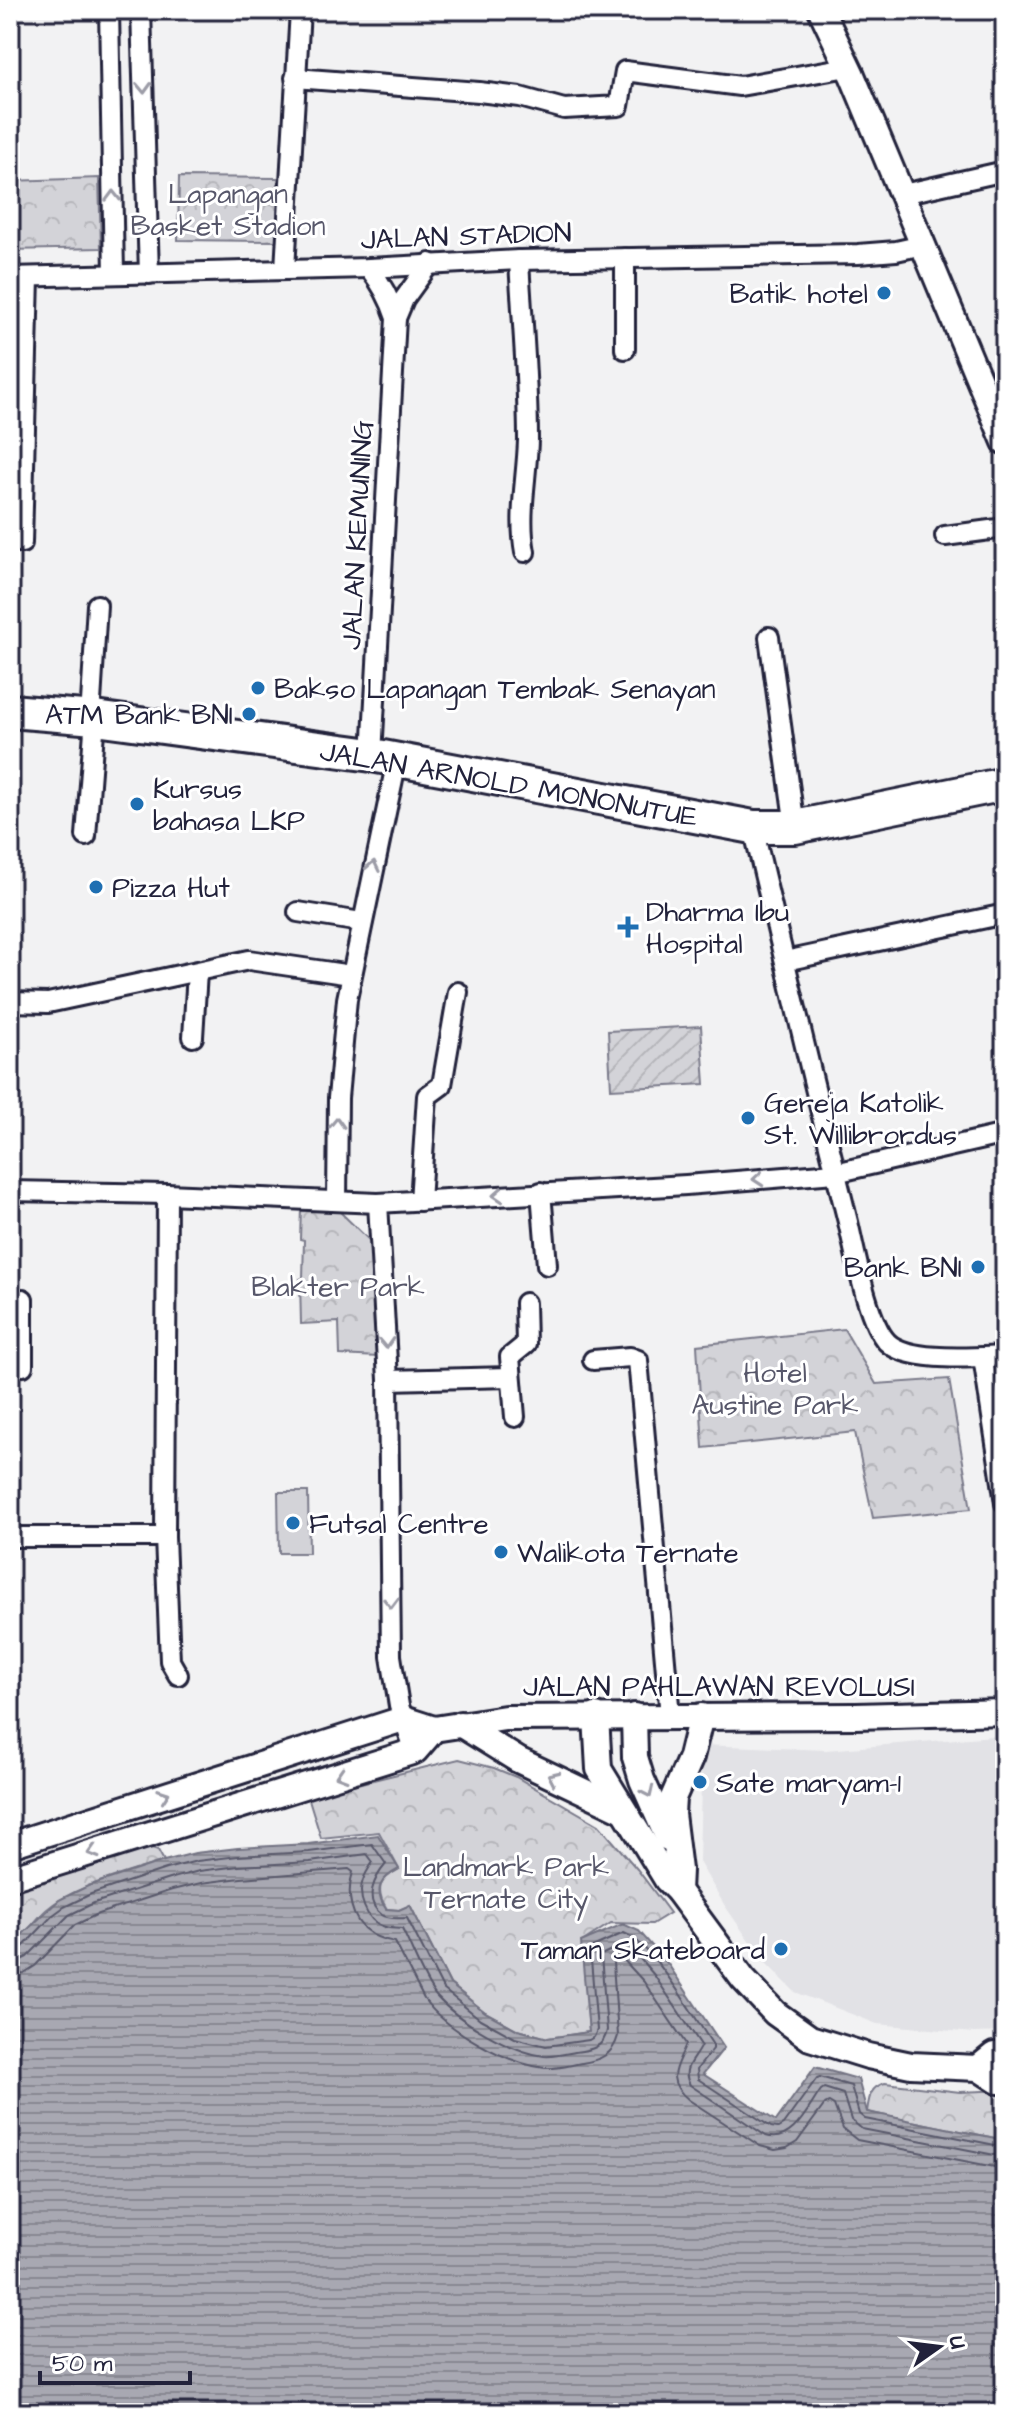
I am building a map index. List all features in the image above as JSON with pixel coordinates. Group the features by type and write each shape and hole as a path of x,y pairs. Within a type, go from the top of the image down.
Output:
{"highway":[{"name":"JALAN ARNOLD MONONUTUE","path":"10,711 93,718 384,757 753,827 795,827 1005,784"}],"street":[{"path":"109,10 114,274"},
{"path":"141,10 149,274"},
{"path":"285,269 300,10"},
{"path":"821,10 903,194 1005,442"},
{"path":"295,78 506,95 564,109 619,106 625,71 740,86 848,67"},
{"path":"903,194 1005,171"},
{"name":"JALAN STADION","path":"20,277 369,268 519,260 858,254 923,245"},
{"path":"625,258 625,349"},
{"path":"519,260 528,429 523,503 525,552"},
{"name":"JALAN KEMUNING","path":"396,318 404,299 430,263"},
{"name":"JALAN KEMUNING","path":"337,1201 338,1098 344,1024 384,757 396,318 381,282 369,268"},
{"path":"20,277 18,428 22,543"},
{"path":"945,536 1005,528"},
{"path":"86,836 97,605"},
{"path":"769,637 795,827"},
{"path":"753,827 835,1173 867,1298 879,1330 888,1343 901,1351 921,1355 1005,1356"},
{"path":"298,912 361,922"},
{"path":"785,961 1005,914"},
{"path":"10,1002 48,1003 249,960 351,975"},
{"path":"193,1037 197,972"},
{"path":"420,1201 427,1096 442,1085 458,992"},
{"path":"10,1191 378,1203 420,1201 835,1173 1005,1134"},
{"path":"541,1192 547,1265"},
{"path":"167,1194 165,1537 170,1661 178,1675"},
{"path":"378,1203 388,1380 391,1656 403,1719 415,1751"},
{"path":"10,1367 23,1366 23,1299"},
{"path":"515,1417 510,1357 526,1344 525,1303"},
{"path":"593,1360 630,1357 638,1360 670,1716"},
{"path":"983,1357 1005,1503"},
{"path":"388,1380 511,1377"},
{"path":"10,1537 165,1537"},
{"name":"JALAN PAHLAWAN REVOLUSI","path":"403,1719 434,1729 505,1718 1005,1712"},
{"path":"596,1716 599,1769 667,1880 678,1881"},
{"path":"634,1716 635,1757 666,1833 678,1881 743,1979 775,2013 810,2038 868,2056 911,2065 978,2068 998,2081 1005,2081"},
{"path":"678,1881 673,1798 691,1757 701,1716"},
{"path":"10,1845 403,1719"},
{"path":"460,1724 509,1755 623,1810"},
{"path":"10,1878 415,1751 434,1729"},
{"path":"978,2068 994,2055 1005,2055"}],"shaded area":[{"path":"1005,1735 1005,2032 974,2033 877,2024 795,1992 762,1959 699,1862 702,1745 826,1750"}],"green space":[{"name":"Lapangan Basket Stadion","path":"179,177 278,178 277,241 178,240"},
{"path":"99,178 101,248 10,250 10,181"},
{"path":"701,1026 705,1084 611,1089 608,1031"},
{"name":"Blakter Park","path":"301,1208 337,1209 371,1242 378,1357 340,1355 339,1322 301,1324 300,1279 303,1278 304,1240 300,1239"},
{"name":"Hotel Austine Park","path":"844,1329 876,1384 949,1379 971,1509 873,1518 855,1432 703,1448 697,1345"},
{"name":"Futsal Centre","path":"278,1492 308,1492 309,1553 279,1553"},
{"name":"Landmark Park Ternate City","path":"459,1759 516,1777 599,1825 670,1913 652,1924 611,1923 582,1942 589,2032 548,2038 518,2030 485,2012 450,1984 410,1905 399,1910 387,1909 381,1896 381,1885 399,1869 379,1832 321,1838 308,1796"},
{"path":"149,1847 158,1850 164,1861 102,1881 57,1901 10,1946 10,1887"},
{"path":"885,2083 960,2092 1005,2090 1005,2140 867,2112 871,2093"}],"water":[{"path":"378,1835 399,1869 380,1885 380,1896 386,1909 399,1910 410,1905 450,1984 485,2012 518,2030 548,2038 589,2032 581,1942 623,1924 639,1931 668,1964 724,2048 703,2074 776,2121 815,2067 858,2079 867,2112 1005,2140 1005,2413 10,2413 10,1946 59,1900 88,1886 164,1861 195,1853"}],"place":[{"name":"Batik hotel","path":"884,293"},
{"name":"Bakso Lapangan Tembak Senayan","path":"258,688"},
{"name":"ATM Bank BNI","path":"249,714"},
{"name":"Kursus bahasa LKP","path":"137,804"},
{"name":"Pizza Hut","path":"96,887"},
{"name":"Dharma Ibu Hospital","path":"628,927"},
{"name":"Gereja Katolik St. Willibrordus","path":"748,1118"},
{"name":"Bank BNI","path":"978,1267"},
{"name":"Futsal Centre","path":"293,1523"},
{"name":"Walikota Ternate","path":"501,1552"},
{"name":"Sate maryam-1","path":"700,1782"},
{"name":"Taman Skateboard","path":"781,1949"}]}
